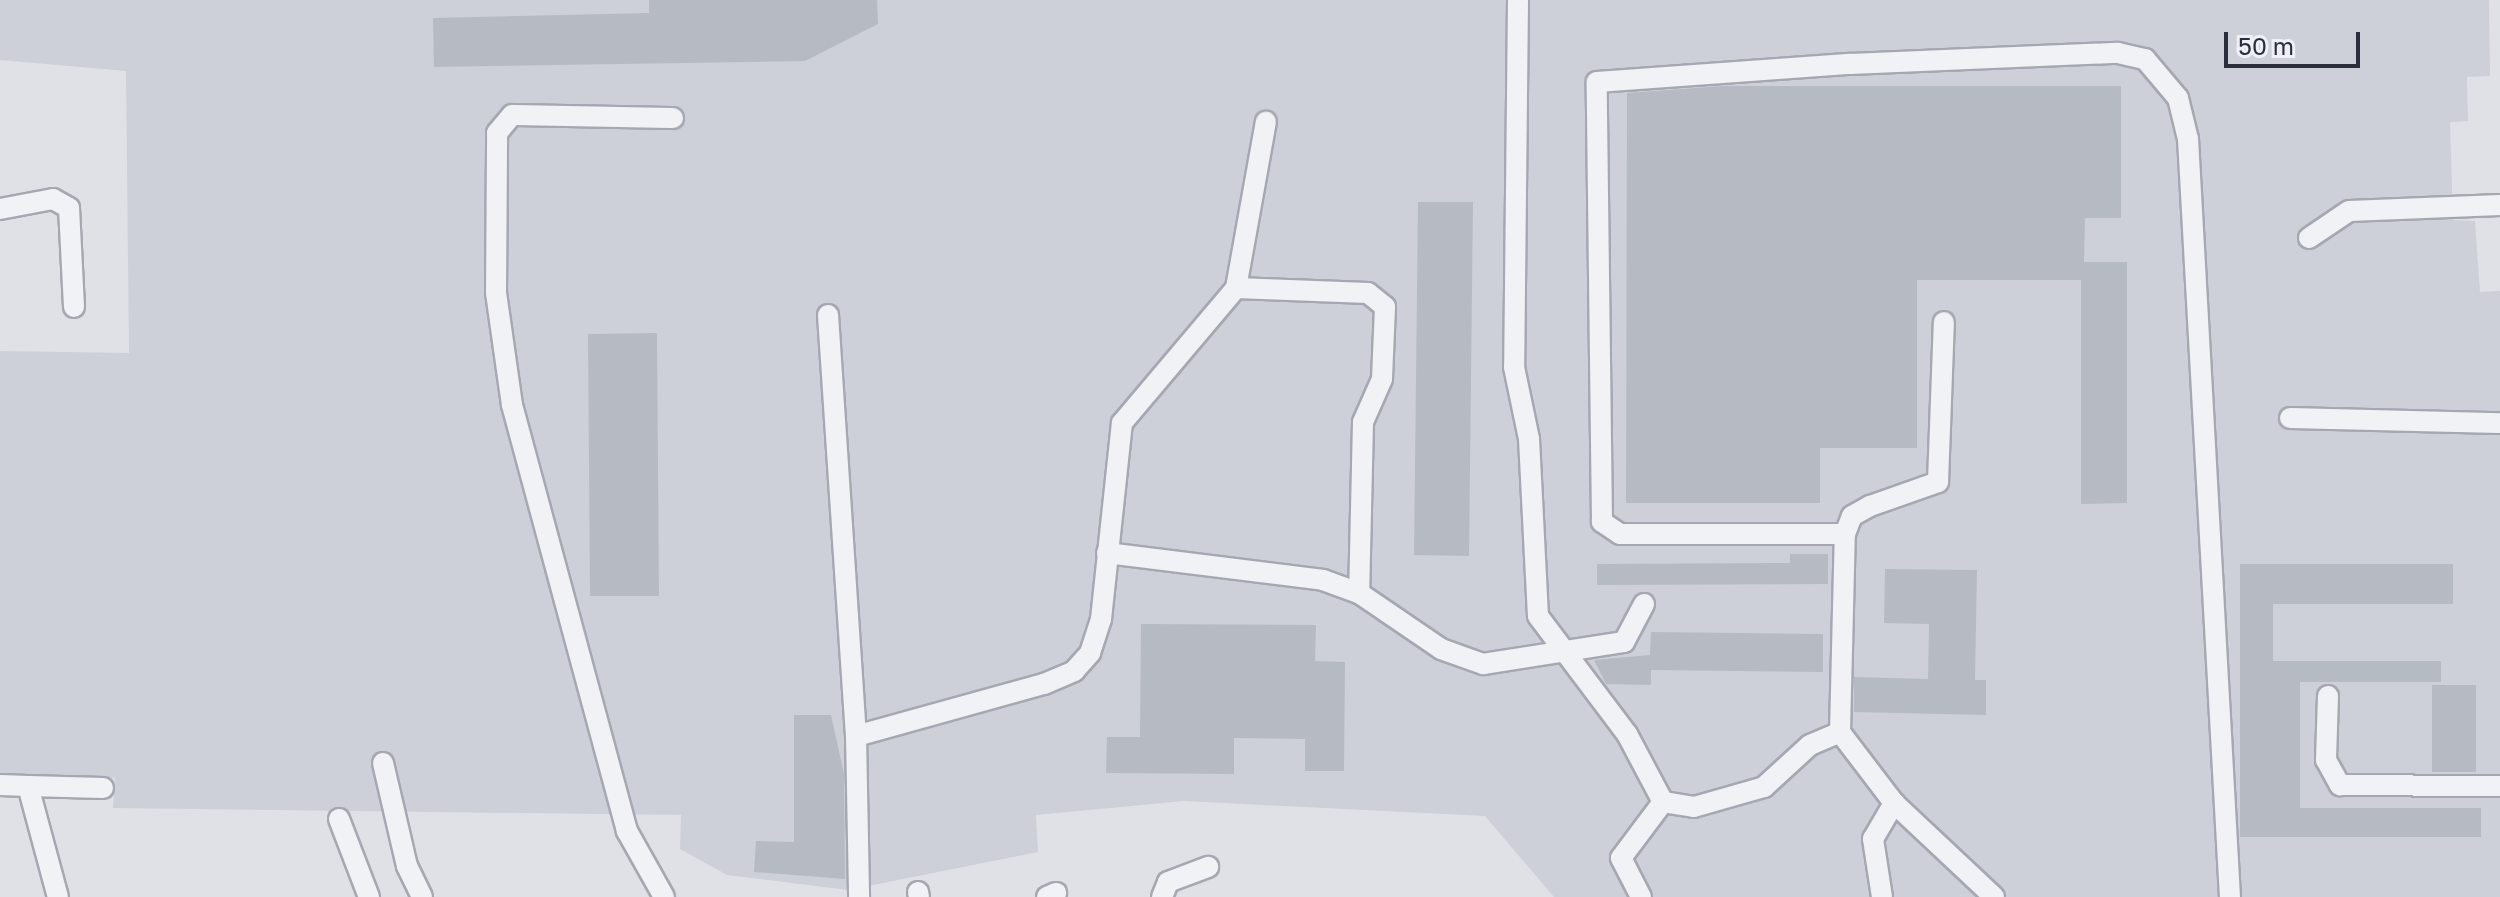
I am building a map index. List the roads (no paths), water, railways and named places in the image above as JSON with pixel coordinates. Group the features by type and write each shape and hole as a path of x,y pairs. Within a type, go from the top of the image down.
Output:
{"street":[{"path":"1518,0 1514,367 1529,439 1534,602 1570,653 1663,802 1694,807 1764,787 1810,745 1840,732"},
{"path":"1845,534 1620,534 1602,522 1597,82 1898,62 2118,53 2145,59 2178,98 2189,155 2230,897"},
{"path":"664,897 627,831 512,405 496,293 497,133 512,115 673,118"},
{"path":"856,736 1074,671 1090,653 1101,619 1122,423 1236,288 1266,122"},
{"path":"0,209 53,199 69,208 74,307"},
{"path":"2309,238 2349,211 2500,205"},
{"path":"1236,288 1368,293 1385,307 1382,379 1363,422 1359,593"},
{"path":"828,315 856,736 859,897"},
{"path":"1944,322 1938,482 1870,506 1852,516 1845,534 1840,732 1894,803 1994,897"},
{"path":"2290,418 2500,423"},
{"path":"1107,553 1244,564 1359,593 1461,659 1505,665 1632,637 1644,604"},
{"path":"2328,696 2326,760 2340,785 2500,786"},
{"path":"383,763 407,866 422,897"},
{"path":"0,785 103,788"},
{"path":"28,786 58,897"},
{"path":"1641,897 1621,858 1663,802"},
{"path":"1882,897 1873,839 1894,803"},
{"path":"339,819 369,897"},
{"path":"1162,897 1168,882 1208,867"}]}
